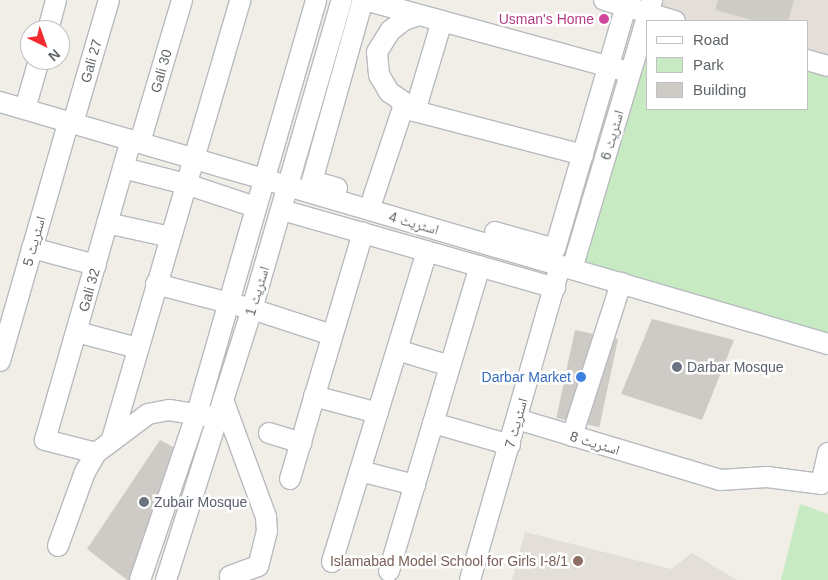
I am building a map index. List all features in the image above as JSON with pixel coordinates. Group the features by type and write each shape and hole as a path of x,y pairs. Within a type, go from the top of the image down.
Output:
{"street":[{"path":"51,20 56,0"},
{"name":"Gali 27","path":"71,122 109,0"},
{"name":"Gali 30","path":"136,141 182,0"},
{"path":"112,439 240,0"},
{"path":"628,4 609,67 555,249 312,181 364,0 442,21 609,67 630,73"},
{"path":"604,0 650,7 673,20"},
{"path":"140,580 197,413 312,1 341,5"},
{"name":"اسٹریٹ 1","path":"166,580 252,309 341,5"},
{"name":"اسٹریٹ 6","path":"646,20 650,7"},
{"path":"419,15 404,20 390,31 377,52 379,75 390,92 409,109 583,155"},
{"name":"اسٹریٹ 6","path":"566,268 646,20"},
{"path":"373,198 442,21"},
{"path":"808,60 828,66"},
{"path":"25,109 36,70"},
{"name":"اسٹریٹ 4","path":"0,102 194,157 828,344"},
{"name":"اسٹریٹ 5","path":"0,361 32,248 71,122"},
{"name":"Gali 32","path":"96,453 45,440 123,168 136,141"},
{"path":"123,168 186,184 255,207"},
{"path":"282,210 555,288"},
{"path":"108,223 170,237"},
{"path":"290,480 363,233"},
{"path":"32,248 96,265"},
{"path":"332,562 428,251"},
{"path":"389,571 480,266"},
{"name":"اسٹریٹ 7","path":"470,580 555,288 566,268"},
{"path":"156,284 252,309 332,335"},
{"path":"572,436 621,284"},
{"path":"77,332 137,348"},
{"path":"397,350 450,366"},
{"path":"314,396 378,414"},
{"path":"58,546 85,472 96,453 112,439 148,414 169,410 197,413 220,409 266,516 267,531 258,566 230,576"},
{"name":"اسٹریٹ 8","path":"517,419 720,480 767,477 821,484 828,453"},
{"path":"433,424 510,445"},
{"path":"269,433 301,443"},
{"path":"360,471 415,486"}],"shaded area":[{"path":"652,0 828,0 828,66 808,60 808,20 674,20"},
{"name":"Islamabad Model School for Girls I-8/1","path":"525,532 671,569 692,553 737,580 512,580"}],"green space":[{"path":"646,44 646,110 808,110 808,61 828,67 828,344 582,268"},
{"path":"800,504 828,514 828,580 781,580"}],"building":[{"path":"718,0 794,0 788,20 752,20 715,10"},
{"name":"Darbar Mosque","path":"652,319 734,340 702,420 621,394"},
{"name":"Darbar Market","path":"575,330 618,339 599,427 556,418"},
{"name":"Zubair Mosque","path":"160,440 188,455 141,580 127,580 87,549"}],"place":[{"name":"Usman's Home","path":"604,19"},
{"name":"Darbar Mosque","path":"677,367"},
{"name":"Darbar Market","path":"581,377"},
{"name":"Zubair Mosque","path":"144,502"},
{"name":"Islamabad Model School for Girls I-8/1","path":"578,561"}]}
